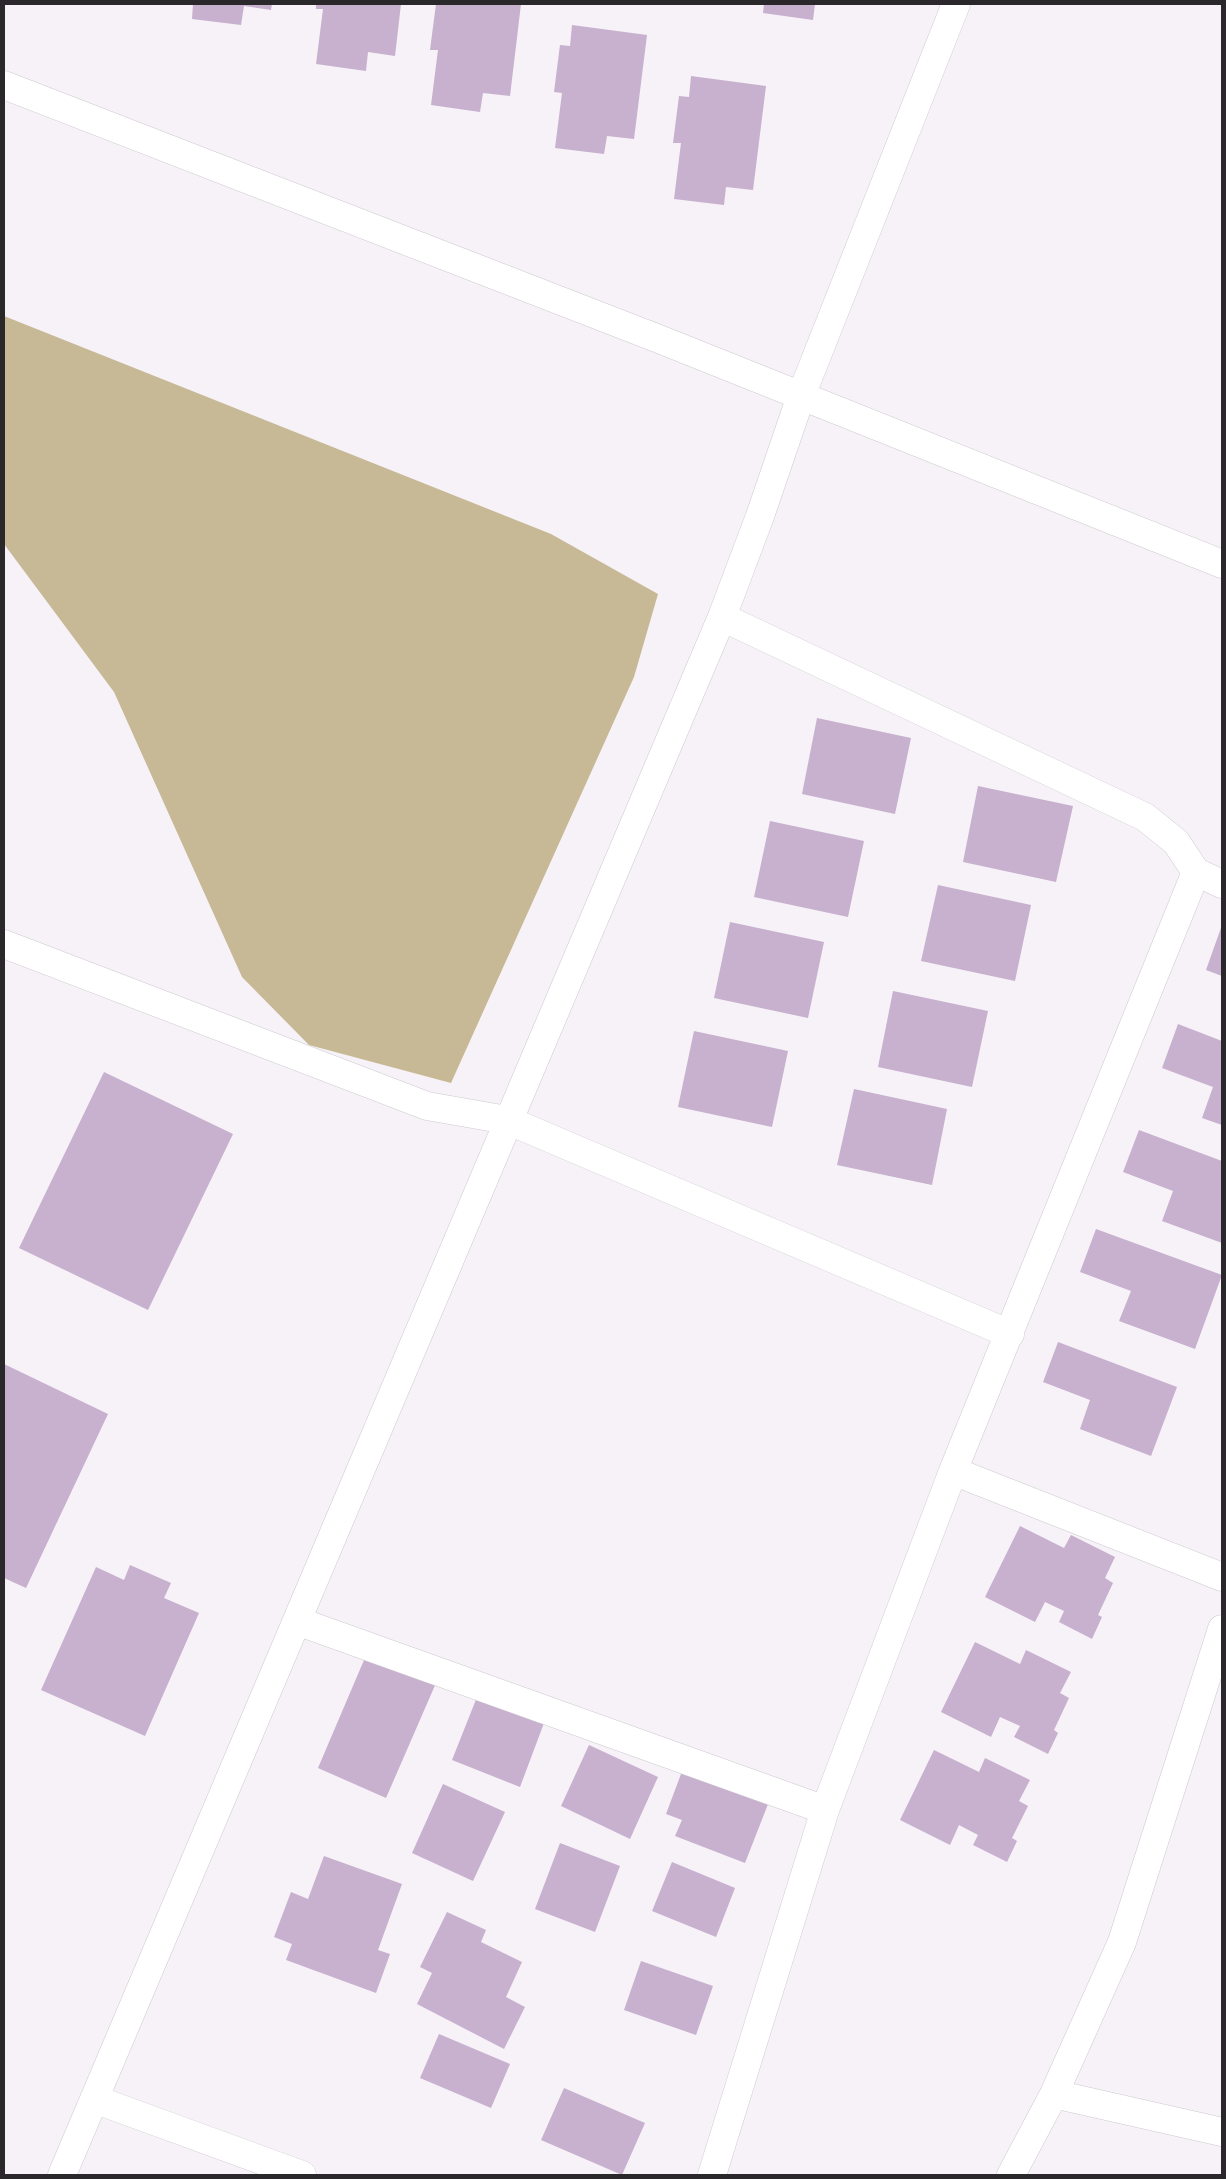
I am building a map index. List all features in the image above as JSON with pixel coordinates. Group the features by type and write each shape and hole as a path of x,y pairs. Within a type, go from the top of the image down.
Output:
{"street":[{"path":"62,2175 507,1120 722,617 760,516 800,396 956,4"},
{"path":"4,85 800,396 1222,564"},
{"path":"722,617 1145,817 1176,842 1196,872 1222,884"},
{"path":"712,2175 825,1810 953,1471 1196,872"},
{"path":"4,944 427,1106 507,1120 1010,1334"},
{"path":"953,1471 1222,1577"},
{"path":"297,1621 825,1810"},
{"path":"1011,2175 1054,2094 1122,1942 1222,1629"},
{"path":"1054,2094 1222,2132"},
{"path":"94,2099 302,2175"}],"shaded area":[{"path":"4,316 551,534 658,594 634,677 451,1083 309,1045 242,977 114,692 4,544"}],"building":[{"path":"193,4 272,4 271,10 244,6 241,25 192,19"},
{"path":"316,4 401,4 395,56 368,52 366,71 316,64 323,9 316,9"},
{"path":"436,4 521,4 510,96 483,93 480,112 431,105 438,50 430,50"},
{"path":"764,4 815,4 813,20 763,13"},
{"path":"572,25 647,35 634,139 607,136 604,154 555,148 562,93 554,92 560,45 570,46"},
{"path":"691,76 766,86 753,190 726,187 724,205 674,199 681,143 673,143 679,96 689,97"},
{"path":"817,718 911,738 895,814 802,794"},
{"path":"978,786 1073,806 1056,882 963,862"},
{"path":"770,821 864,841 848,917 754,897"},
{"path":"938,885 1031,905 1015,981 921,961"},
{"path":"730,922 824,942 808,1018 714,998"},
{"path":"1222,925 1222,976 1206,970"},
{"path":"893,991 988,1011 972,1087 878,1067"},
{"path":"1178,1024 1222,1041 1222,1125 1202,1118 1213,1087 1162,1068"},
{"path":"694,1031 788,1051 772,1127 678,1107"},
{"path":"104,1072 233,1134 148,1310 19,1248"},
{"path":"854,1089 947,1109 932,1185 837,1165"},
{"path":"1139,1130 1222,1161 1222,1243 1162,1221 1173,1191 1123,1172"},
{"path":"1096,1229 1222,1275 1195,1349 1119,1321 1131,1291 1080,1272"},
{"path":"1058,1342 1177,1387 1151,1456 1080,1429 1090,1400 1043,1382"},
{"path":"4,1364 108,1414 26,1588 4,1578"},
{"path":"1020,1526 1064,1548 1071,1535 1115,1557 1105,1578 1113,1583 1098,1615 1102,1617 1092,1639 1059,1622 1064,1611 1045,1602 1035,1622 985,1597"},
{"path":"130,1565 171,1583 164,1598 199,1613 145,1736 41,1690 96,1567 124,1580"},
{"path":"975,1642 1020,1664 1026,1650 1071,1672 1060,1693 1069,1698 1054,1730 1058,1733 1048,1754 1014,1737 1020,1726 1000,1717 991,1737 941,1712"},
{"path":"367,1653 436,1683 386,1798 318,1768"},
{"path":"477,1697 544,1723 520,1787 452,1760"},
{"path":"589,1745 658,1777 630,1839 561,1806"},
{"path":"934,1750 979,1772 985,1758 1030,1780 1019,1801 1028,1806 1012,1838 1017,1841 1007,1862 973,1845 978,1835 959,1825 950,1845 900,1820"},
{"path":"684,1766 770,1799 745,1863 675,1836 682,1820 666,1814"},
{"path":"443,1784 505,1812 473,1881 412,1853"},
{"path":"560,1843 620,1866 595,1932 535,1909"},
{"path":"324,1856 402,1884 378,1950 390,1954 376,1993 286,1960 292,1944 274,1937 291,1892 308,1899"},
{"path":"672,1862 735,1888 716,1937 652,1911"},
{"path":"447,1912 486,1930 481,1942 522,1962 506,1997 525,2007 504,2049 417,2004 432,1973 420,1967"},
{"path":"641,1961 713,1986 696,2035 624,2010"},
{"path":"439,2034 510,2064 491,2108 420,2078"},
{"path":"564,2088 645,2123 622,2175 541,2140"}]}
